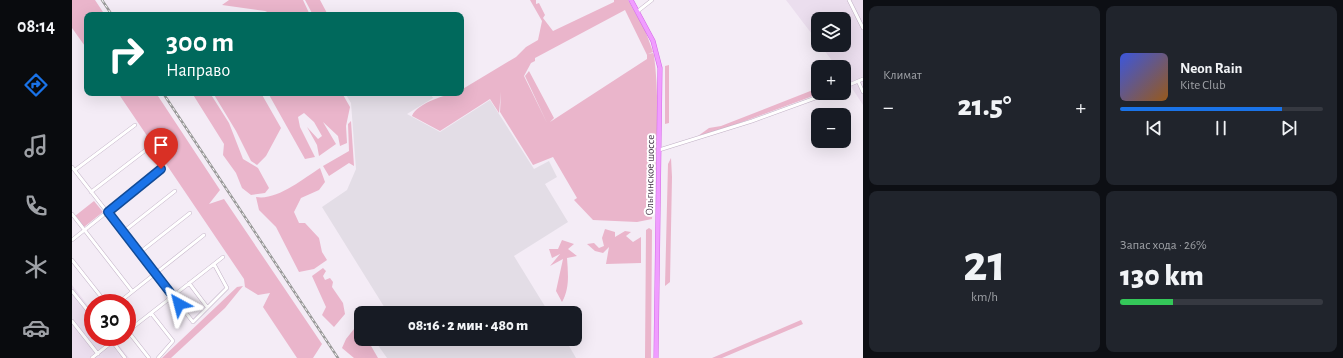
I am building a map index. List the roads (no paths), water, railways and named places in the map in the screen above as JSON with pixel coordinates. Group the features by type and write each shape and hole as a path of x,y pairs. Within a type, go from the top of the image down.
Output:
{"main road":[{"name":"Ольгинское шоссе","path":"631,0 653,41 659,61 659,150 655,357"}],"street":[{"path":"638,11 652,0"},
{"path":"849,0 863,28"},
{"path":"851,84 863,79"},
{"path":"858,81 863,92"},
{"path":"659,150 752,121 811,100"},
{"path":"75,170 135,125"},
{"path":"91,192 151,146"},
{"path":"72,167 193,322 227,288 214,264"},
{"path":"72,240 161,169"},
{"path":"122,232 175,191"},
{"path":"139,253 190,213"},
{"path":"72,214 132,291"},
{"path":"128,294 204,236"},
{"path":"136,324 223,257"},
{"path":"72,260 99,294"},
{"path":"189,283 207,307"},
{"path":"72,291 84,306"},
{"path":"151,313 173,341 158,358"},
{"path":"72,321 98,354"},
{"path":"136,341 149,358"},
{"path":"92,358 107,346"},
{"path":"116,346 126,358"}],"railway":[{"path":"102,0 110,12"},
{"path":"165,96 338,358"}]}
